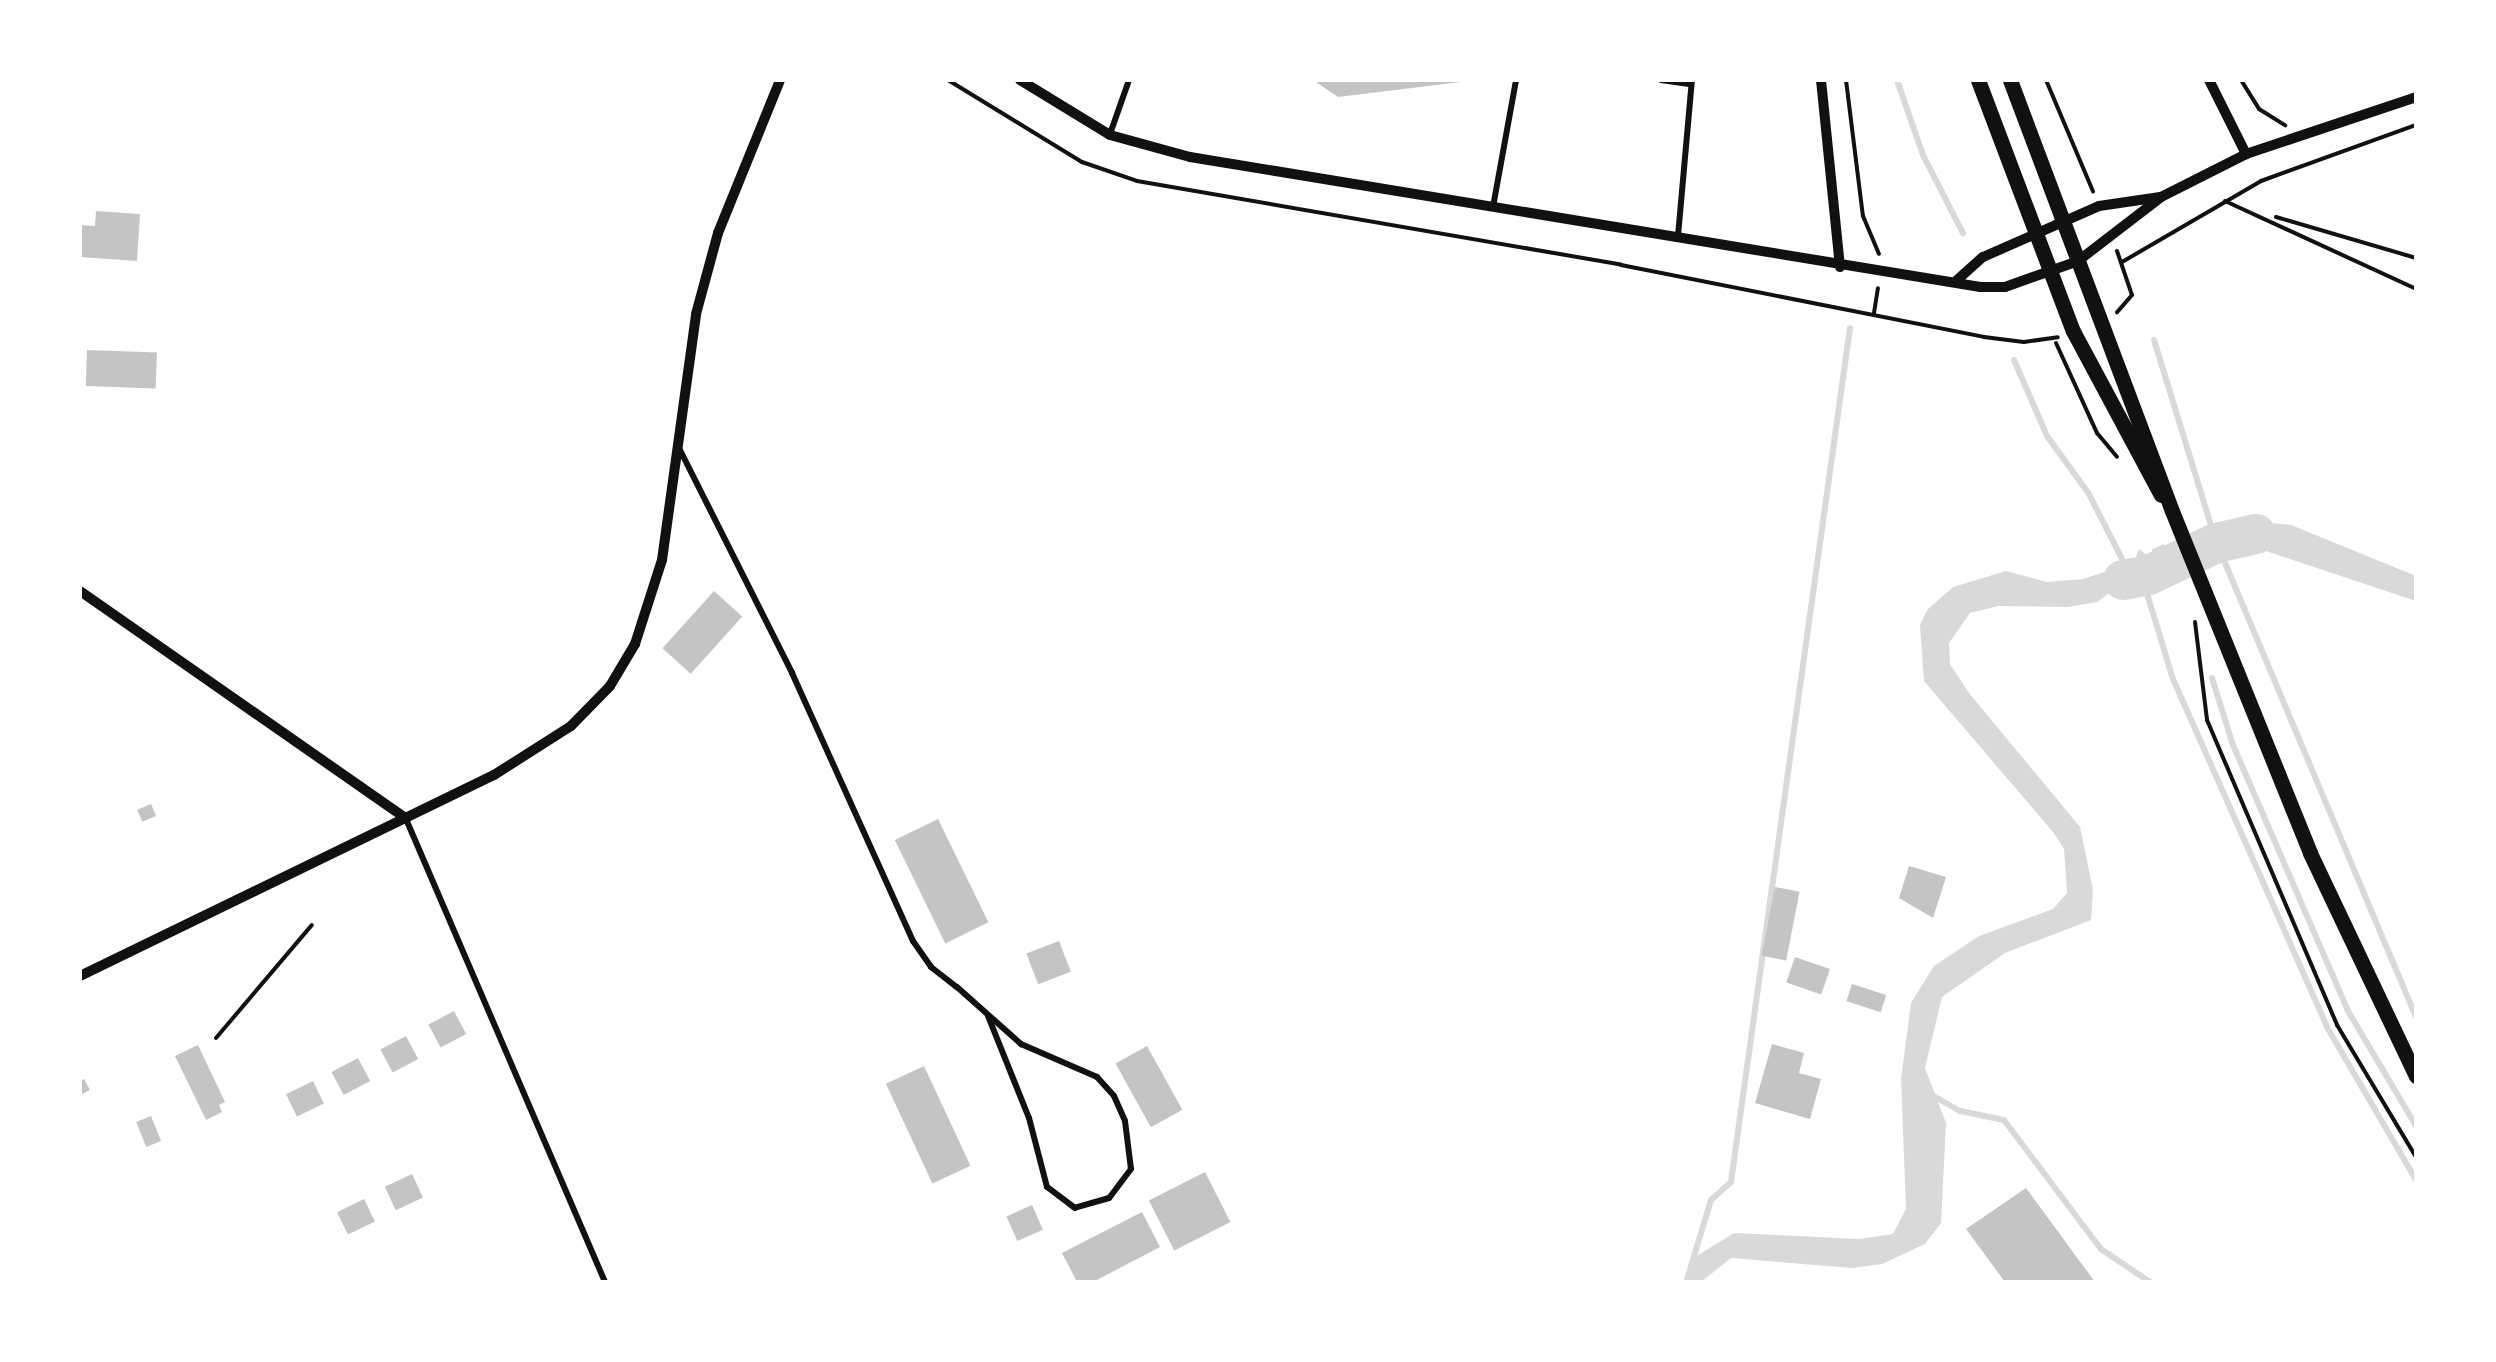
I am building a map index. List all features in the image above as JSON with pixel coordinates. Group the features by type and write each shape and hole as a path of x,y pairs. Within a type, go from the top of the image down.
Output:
{"street":[{"path":"80,976 534,752 582,718 610,686 652,600 696,314 718,233 780,80"},
{"path":"1020,80 1110,135 1190,156 1678,236 1880,274 2005,287 2078,261 2112,241 2161,197 2246,154 2416,97"},
{"path":"1821,80 1840,267"},
{"path":"1978,80 2036,234 2102,391 2172,511"},
{"path":"2010,80 2172,511 2200,600 2362,972 2416,1076"},
{"path":"2209,80 2246,154"},
{"path":"1956,281 1983,257 2099,206 2161,197"},
{"path":"80,592 406,818"}],"lane":[{"path":"1110,135 1129,80"},
{"path":"1493,208 1516,80"},
{"path":"1661,80 1691,82 1678,236"},
{"path":"677,442 792,673 913,940 932,968 1022,1044 1097,1077 1114,1096 1126,1121 1131,1169 1109,1198 1075,1208 1046,1187 1028,1118 988,1016"},
{"path":"406,818 605,1282"}],"path":[{"path":"948,80 1082,162 1136,181 1874,313 1984,338 2054,338"},
{"path":"1846,80 1864,216 1881,258 1874,313"},
{"path":"2241,80 2260,109 2284,124 2292,138"},
{"path":"2122,262 2223,200 2303,162 2416,125"},
{"path":"2223,200 2416,288"},
{"path":"2276,217 2416,258"},
{"path":"2200,600 2207,720 2336,1025 2416,1158"},
{"path":"216,1038 312,925"}],"shaded area":[{"path":"2254,521 2291,525 2416,576 2416,601 2254,547 2208,562 2195,531"},
{"path":"2164,544 2176,573 2146,592 2129,598 2115,589 2097,602 2068,607 1998,606 1970,613 1949,643 1950,664 1969,693 2080,827 2093,890 2091,920 2005,953 1942,997 1925,1068 1946,1123 1941,1223 1925,1244 1882,1264 1852,1268 1731,1258 1701,1282 1683,1282 1690,1260 1734,1233 1859,1239 1893,1234 1906,1209 1901,1079 1911,1003 1934,966 1979,936 2053,909 2067,893 2064,849 2053,832 1924,681 1920,625 1927,610 1953,587 2006,571 2047,582 2083,579 2134,562 2139,549 2152,559 2152,549"}],"building":[{"path":"1313,80 1460,80 1461,82 1338,97"},
{"path":"96,211 140,214 137,261 80,257 80,225 95,226"},
{"path":"87,350 157,352 156,388 86,386"},
{"path":"714,591 742,616 691,674 662,648"},
{"path":"151,804 156,816 142,822 137,810"},
{"path":"938,819 988,922 945,943 895,840"},
{"path":"1909,866 1946,877 1933,918 1899,898"},
{"path":"1775,887 1800,892 1786,960 1762,956"},
{"path":"1059,941 1071,972 1038,984 1026,954"},
{"path":"1795,957 1830,969 1821,995 1786,983"},
{"path":"1852,984 1886,995 1881,1012 1846,1001"},
{"path":"454,1011 466,1034 441,1048 428,1025"},
{"path":"406,1036 418,1059 393,1073 380,1050"},
{"path":"1772,1044 1804,1053 1799,1073 1821,1079 1810,1119 1755,1103"},
{"path":"198,1045 225,1102 219,1105 222,1112 206,1120 175,1056"},
{"path":"1147,1046 1182,1110 1151,1127 1116,1063"},
{"path":"358,1058 370,1081 344,1095 332,1072"},
{"path":"924,1066 970,1166 932,1183 886,1084"},
{"path":"84,1079 90,1090 80,1095 80,1081"},
{"path":"313,1081 324,1103 297,1117 286,1094"},
{"path":"151,1116 161,1141 146,1147 136,1122"},
{"path":"1205,1172 1230,1222 1174,1250 1149,1201"},
{"path":"412,1174 423,1198 396,1210 385,1187"},
{"path":"2026,1188 2095,1282 2005,1282 1966,1229"},
{"path":"364,1199 375,1221 348,1235 337,1212"},
{"path":"1032,1205 1043,1230 1017,1241 1006,1216"},
{"path":"1142,1212 1160,1247 1093,1282 1077,1282 1062,1253"}],"waterway":[{"path":"1897,80 1923,155 1963,233"},
{"path":"1691,1266 1711,1200 1731,1182 1850,328"},
{"path":"2154,340 2214,535"},
{"path":"2014,360 2047,436 2089,494 2127,569"},
{"path":"2123,580 2149,575 2216,543 2256,534"},
{"path":"2220,551 2416,1017"},
{"path":"2145,587 2173,679 2327,1027 2416,1180"},
{"path":"2212,678 2233,745 2348,1011 2416,1126"},
{"path":"1932,1095 1960,1111 2004,1120 2101,1249 2150,1282"}]}
